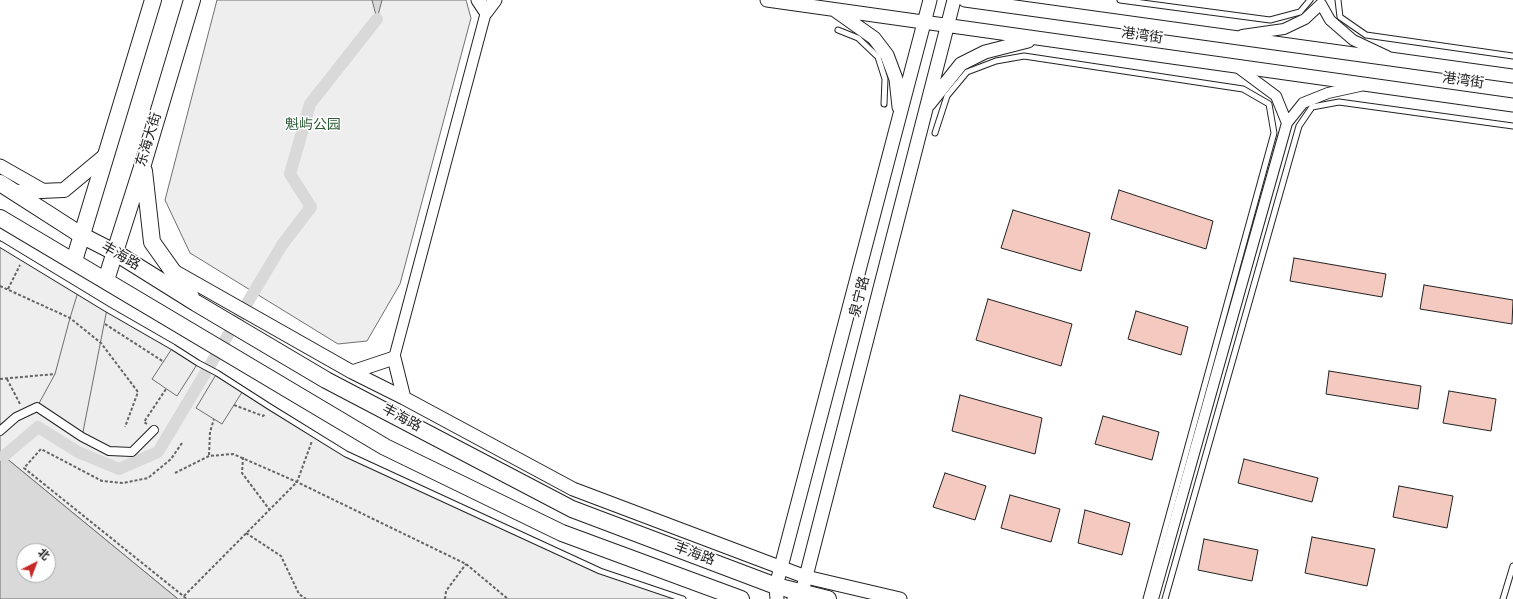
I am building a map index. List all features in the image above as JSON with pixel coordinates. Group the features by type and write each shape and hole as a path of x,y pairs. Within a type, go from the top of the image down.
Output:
{"main road":[{"path":"74,261 154,0"},
{"name":"东海大街","path":"106,280 116,253 192,0"},
{"path":"16,192 64,190 106,156"},
{"path":"143,164 152,242 196,303"},
{"name":"丰海路","path":"0,183 16,192 81,236 116,253 196,303 326,380 572,510 776,592 800,589 828,599"},
{"name":"丰海路","path":"0,218 385,447 562,533 741,599"}],"street":[{"path":"478,0 486,12"},
{"path":"404,398 394,358 486,12 495,0"},
{"name":"港湾街","path":"767,0 1513,106"},
{"name":"泉宁路","path":"776,592 780,567 930,0"},
{"name":"泉宁路","path":"800,589 954,0"},
{"name":"港湾街","path":"965,0 1513,76"},
{"path":"1023,0 1036,10"},
{"path":"1231,37 1284,29 1305,19 1322,2 1330,20 1353,40 1394,59"},
{"path":"833,9 874,38 887,55 896,79 900,115"},
{"path":"926,108 960,64 985,52 1035,39"},
{"path":"1237,67 1276,96 1287,123"},
{"path":"1153,599 1287,123 1303,103 1328,93 1365,85"},
{"path":"0,166 44,191"},
{"path":"171,269 352,372 404,398 573,489 780,567 800,589 900,599"},
{"path":"352,372 394,358"},
{"path":"0,431 16,417 37,407 82,437 108,452 132,452 154,430"}],"lane":[{"path":"1120,0 1270,20 1300,12 1310,0"},
{"path":"1338,0 1340,17 1366,35 1513,56"},
{"path":"838,30 858,38 878,57 885,79 884,104"},
{"path":"935,133 947,96 967,72 996,61 1024,56 1243,89 1269,104 1274,133 1146,599"},
{"path":"1165,599 1299,126 1312,107 1339,102 1513,126"},
{"path":"0,244 217,373 346,454 600,572 683,599"},
{"path":"1503,599 1513,566"}],"path":[{"path":"8,290 23,258"},
{"path":"0,286 70,318 101,343 138,392 125,427"},
{"path":"104,324 164,362"},
{"path":"0,379 56,374"},
{"path":"7,379 25,413"},
{"path":"154,430 144,422 166,389"},
{"path":"234,405 263,416 270,407"},
{"path":"209,456 210,432 214,419"},
{"path":"184,596 297,482 314,434"},
{"path":"182,443 171,459 148,478 123,483 102,481 42,450 24,468 187,599"},
{"path":"175,473 209,456 234,454 243,457 466,564 508,599"},
{"path":"243,457 242,473 269,510"},
{"path":"246,533 281,556 299,594 306,599"},
{"path":"445,599 446,591 466,564"}],"green space":[{"name":"魁屿公园","path":"217,0 466,0 471,18 400,284 367,341 338,344 190,253 165,200"},
{"path":"0,244 346,454 600,571 683,599 178,599 0,453"}],"shaded area":[{"path":"372,0 382,0 377,19"},
{"path":"78,292 107,309 82,437 37,407 55,374"},
{"path":"173,347 198,363 177,396 152,379"},
{"path":"217,373 244,389 222,424 196,408"},
{"path":"0,453 178,599 0,599"}],"building":[{"path":"1119,190 1213,221 1206,249 1111,219"},
{"path":"1013,210 1090,233 1081,271 1001,248"},
{"path":"1294,258 1386,274 1382,297 1290,281"},
{"path":"1424,285 1513,300 1512,324 1420,309"},
{"path":"988,299 1072,324 1061,366 976,340"},
{"path":"1136,311 1188,327 1181,355 1128,339"},
{"path":"1329,371 1421,386 1418,409 1326,394"},
{"path":"1449,391 1496,399 1491,431 1443,423"},
{"path":"960,395 1042,418 1035,454 952,431"},
{"path":"1103,416 1159,432 1152,460 1095,444"},
{"path":"1244,459 1318,478 1312,502 1238,483"},
{"path":"945,473 986,486 975,520 933,507"},
{"path":"1399,486 1453,496 1447,528 1393,517"},
{"path":"1010,495 1060,509 1051,542 1001,528"},
{"path":"1085,510 1130,523 1122,555 1078,543"},
{"path":"1312,537 1375,549 1367,586 1305,573"},
{"path":"1204,539 1258,550 1252,581 1198,570"}],"waterway":[{"path":"4,456 38,427 78,452 119,469 158,452 282,245 311,207 290,174 310,104 377,19"}]}
